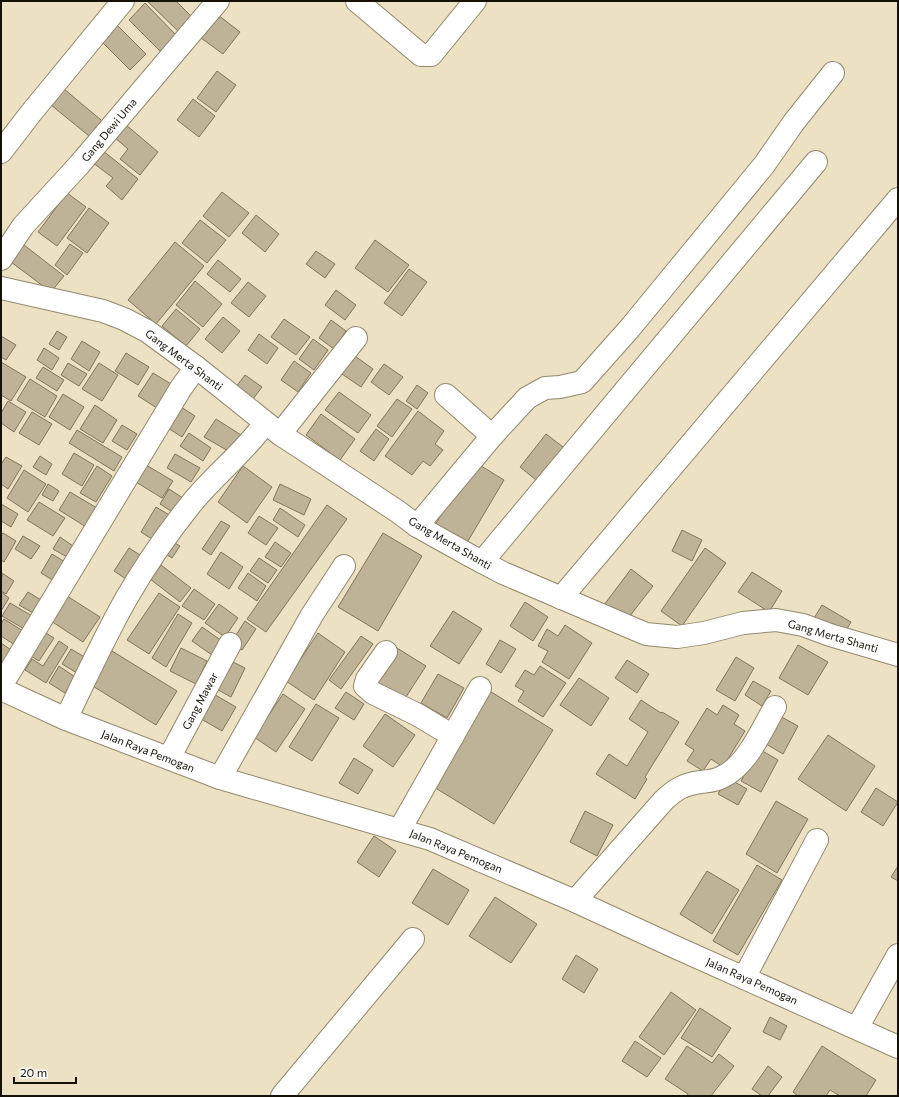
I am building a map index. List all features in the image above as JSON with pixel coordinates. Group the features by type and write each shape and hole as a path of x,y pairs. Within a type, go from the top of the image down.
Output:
{"street":[{"path":"1,152 123,1"},
{"name":"Gang Dewi Uma","path":"1,259 23,226 79,165 218,1"},
{"path":"357,1 420,55 431,55 475,1"},
{"path":"416,526 492,436 527,398 545,388 560,387 582,382 630,328 764,165 794,122 833,73"},
{"path":"482,562 816,162"},
{"path":"561,598 898,199"},
{"name":"Gang Merta Shanti","path":"1,288 103,311 124,318 147,331 190,376 264,432 397,511 416,526 503,573 646,634 677,637 704,633 743,623 776,620 803,625 830,635 898,655"},
{"path":"66,719 125,600 150,560 192,503 356,338"},
{"path":"1,688 190,376"},
{"path":"446,395 492,436"},
{"path":"220,778 312,615 344,566"},
{"name":"Gang Mawar","path":"169,758 230,644"},
{"path":"386,652 365,682 366,686 373,693 418,715 453,736"},
{"name":"Jalan Raya Pemogan","path":"1,688 66,719 220,778 400,829 430,839 575,901 898,1047"},
{"path":"400,829 480,688"},
{"path":"575,901 664,800 674,791 682,786 712,781 723,777 736,768 749,753 775,707"},
{"path":"744,978 817,840"},
{"path":"282,1096 413,939"},
{"path":"858,1028 898,955"}],"building":[{"path":"147,1 176,1 195,20 181,34"},
{"path":"145,3 176,35 160,51 129,20"},
{"path":"218,15 240,32 223,54 201,38"},
{"path":"117,25 146,54 130,70 101,41"},
{"path":"217,71 236,85 216,112 197,98"},
{"path":"64,89 107,125 94,140 51,105"},
{"path":"193,99 215,116 199,137 177,120"},
{"path":"125,124 158,152 140,175 120,159 128,149 114,137"},
{"path":"102,150 138,179 122,200 106,186 113,178 92,162"},
{"path":"222,192 249,213 229,237 203,216"},
{"path":"67,193 86,207 57,246 38,232"},
{"path":"89,208 109,223 87,253 67,238"},
{"path":"256,215 279,234 265,252 242,233"},
{"path":"200,220 226,240 207,263 182,243"},
{"path":"375,240 409,265 388,292 355,268"},
{"path":"175,242 204,266 156,324 128,300"},
{"path":"70,244 83,253 67,275 55,265"},
{"path":"24,245 64,276 51,292 11,262"},
{"path":"316,251 335,264 325,278 306,264"},
{"path":"218,260 241,279 230,292 207,274"},
{"path":"409,269 427,282 402,316 384,303"},
{"path":"195,281 222,304 203,327 176,305"},
{"path":"248,282 266,296 249,317 231,303"},
{"path":"336,290 356,305 345,320 325,305"},
{"path":"176,309 200,329 186,346 162,326"},
{"path":"223,317 240,331 222,353 205,339"},
{"path":"284,319 310,337 296,355 271,337"},
{"path":"331,320 346,331 334,349 319,338"},
{"path":"57,331 67,337 59,350 49,344"},
{"path":"259,334 278,348 267,364 248,350"},
{"path":"1,336 16,345 6,360 1,357"},
{"path":"313,339 328,350 314,370 299,359"},
{"path":"82,341 100,352 89,371 71,359"},
{"path":"44,348 59,358 52,370 37,360"},
{"path":"126,353 149,367 138,385 115,371"},
{"path":"352,354 373,369 361,387 339,372"},
{"path":"294,361 311,373 298,392 281,380"},
{"path":"1,362 26,377 11,401 1,395"},
{"path":"68,363 87,374 79,386 61,375"},
{"path":"99,363 118,375 102,401 82,389"},
{"path":"384,364 403,377 389,395 371,382"},
{"path":"43,367 64,380 57,391 36,378"},
{"path":"153,373 171,384 157,408 138,396"},
{"path":"245,375 262,387 253,399 236,387"},
{"path":"30,379 57,396 45,417 17,400"},
{"path":"417,385 428,393 417,409 406,401"},
{"path":"339,392 371,415 358,433 325,410"},
{"path":"63,394 84,407 70,430 49,417"},
{"path":"397,399 412,409 392,437 377,426"},
{"path":"8,401 26,412 14,432 1,423 1,413"},
{"path":"173,402 195,416 182,437 160,423"},
{"path":"95,405 117,420 103,443 80,429"},
{"path":"418,411 444,431 435,444 443,450 430,466 423,461 412,475 385,456"},
{"path":"32,412 52,424 39,445 19,433"},
{"path":"321,414 355,439 340,460 306,435"},
{"path":"216,419 241,435 230,452 204,437"},
{"path":"122,425 137,434 127,450 112,441"},
{"path":"376,429 389,439 374,461 360,451"},
{"path":"77,430 122,457 114,471 69,443"},
{"path":"189,433 211,448 203,461 180,446"},
{"path":"546,434 567,450 541,484 520,467"},
{"path":"74,453 94,465 82,486 62,474"},
{"path":"175,454 200,468 191,482 167,468"},
{"path":"40,456 52,464 46,475 33,467"},
{"path":"6,457 22,466 8,489 1,484 1,464"},
{"path":"473,461 504,480 465,546 434,527"},
{"path":"141,462 173,481 162,498 131,479"},
{"path":"97,466 112,476 96,502 80,493"},
{"path":"243,466 272,487 247,523 218,502"},
{"path":"24,470 46,484 28,512 7,498"},
{"path":"48,484 59,491 53,501 42,495"},
{"path":"280,484 311,499 304,515 273,500"},
{"path":"169,489 183,498 174,513 160,504"},
{"path":"70,492 97,508 86,527 59,510"},
{"path":"39,502 65,518 53,536 27,520"},
{"path":"1,504 18,514 11,527 1,521"},
{"path":"327,505 347,519 266,632 247,619"},
{"path":"156,507 171,516 155,541 141,532"},
{"path":"280,508 305,525 298,537 273,520"},
{"path":"259,516 278,528 266,545 248,533"},
{"path":"221,521 230,526 211,555 202,549"},
{"path":"682,530 702,540 692,561 672,551"},
{"path":"3,533 16,541 4,562 1,560 1,535"},
{"path":"383,533 422,556 378,631 338,607"},
{"path":"23,536 40,546 31,559 15,549"},
{"path":"60,537 73,546 67,557 53,549"},
{"path":"168,539 180,546 172,558 161,551"},
{"path":"275,542 291,553 281,567 265,557"},
{"path":"129,548 140,555 126,579 114,571"},
{"path":"705,548 726,563 682,626 661,611"},
{"path":"221,552 243,567 229,589 207,574"},
{"path":"52,554 65,562 54,581 41,573"},
{"path":"259,558 277,570 268,583 250,571"},
{"path":"161,565 191,588 180,602 150,579"},
{"path":"631,569 653,586 626,621 604,605"},
{"path":"752,572 782,591 769,612 738,592"},
{"path":"2,573 14,581 6,594 1,591"},
{"path":"248,573 266,586 257,601 238,588"},
{"path":"194,589 215,604 204,620 182,606"},
{"path":"1,592 9,598 1,611"},
{"path":"28,592 41,600 33,613 19,605"},
{"path":"159,593 180,607 149,654 127,640"},
{"path":"67,596 100,617 83,642 51,621"},
{"path":"525,602 548,617 533,641 510,626"},
{"path":"10,603 34,617 26,630 2,616"},
{"path":"219,604 238,618 225,637 205,623"},
{"path":"822,605 851,622 842,637 813,620"},
{"path":"453,611 482,629 459,664 430,646"},
{"path":"178,614 192,623 166,667 152,658"},
{"path":"4,619 23,631 15,645 1,636 1,624"},
{"path":"245,621 256,629 242,650 231,643"},
{"path":"565,625 592,643 569,679 542,662 548,651 538,646 547,629 558,636"},
{"path":"202,627 222,641 212,655 192,641"},
{"path":"38,628 54,638 39,661 23,651"},
{"path":"318,633 345,652 314,700 286,681"},
{"path":"361,636 373,644 341,689 329,680"},
{"path":"500,640 516,649 501,673 486,664"},
{"path":"59,641 68,647 46,683 25,670 32,659 43,666"},
{"path":"1,643 14,652 1,670"},
{"path":"798,645 828,662 808,695 779,678"},
{"path":"181,648 207,661 196,684 170,671"},
{"path":"397,648 426,666 404,700 376,681"},
{"path":"71,649 86,658 77,673 62,664"},
{"path":"112,651 177,691 156,725 91,685"},
{"path":"736,657 754,668 735,701 716,690"},
{"path":"225,658 245,668 231,697 211,686"},
{"path":"627,660 649,674 637,693 615,678"},
{"path":"59,666 75,677 65,693 49,683"},
{"path":"540,666 566,683 543,717 518,701 524,691 515,686 525,670 534,675"},
{"path":"438,674 464,688 447,718 421,703"},
{"path":"579,678 609,698 591,726 560,705"},
{"path":"753,681 771,691 762,706 745,695"},
{"path":"488,690 553,730 494,824 429,784"},
{"path":"210,692 236,707 222,731 196,716"},
{"path":"346,692 364,704 354,720 335,708"},
{"path":"283,694 305,709 276,752 254,737"},
{"path":"641,700 661,713 662,712 679,722 645,777 647,779 635,799 596,774 609,754 627,766 648,732 629,719"},
{"path":"316,704 339,718 312,761 289,747"},
{"path":"723,705 739,715 734,724 745,731 723,767 711,759 703,771 687,761 694,750 685,744 707,708 717,715"},
{"path":"385,714 415,735 393,767 363,746"},
{"path":"776,714 798,726 783,754 761,741"},
{"path":"828,735 875,766 846,811 798,779"},
{"path":"759,749 778,760 761,792 741,781"},
{"path":"354,758 373,770 358,794 339,783"},
{"path":"728,778 747,789 738,805 718,794"},
{"path":"876,788 898,802 883,826 861,812"},
{"path":"776,801 808,819 777,873 746,854"},
{"path":"585,811 613,825 597,856 570,842"},
{"path":"374,836 396,851 379,877 357,862"},
{"path":"757,865 782,880 738,955 713,941"},
{"path":"898,866 898,881 891,877"},
{"path":"433,869 469,890 448,925 412,903"},
{"path":"707,871 739,890 712,934 680,914"},
{"path":"495,897 537,924 511,963 469,936"},
{"path":"576,955 598,969 584,993 562,979"},
{"path":"671,992 696,1010 664,1055 639,1037"},
{"path":"700,1008 731,1028 712,1057 681,1038"},
{"path":"770,1017 787,1026 780,1040 763,1032"},
{"path":"635,1041 661,1058 647,1077 622,1061"},
{"path":"687,1046 712,1063 719,1054 734,1066 711,1096 687,1096 688,1094 665,1079"},
{"path":"822,1046 876,1080 866,1096 840,1096 830,1090 826,1096 798,1096 793,1092"},
{"path":"768,1066 782,1077 768,1096 762,1096 752,1089"}]}
